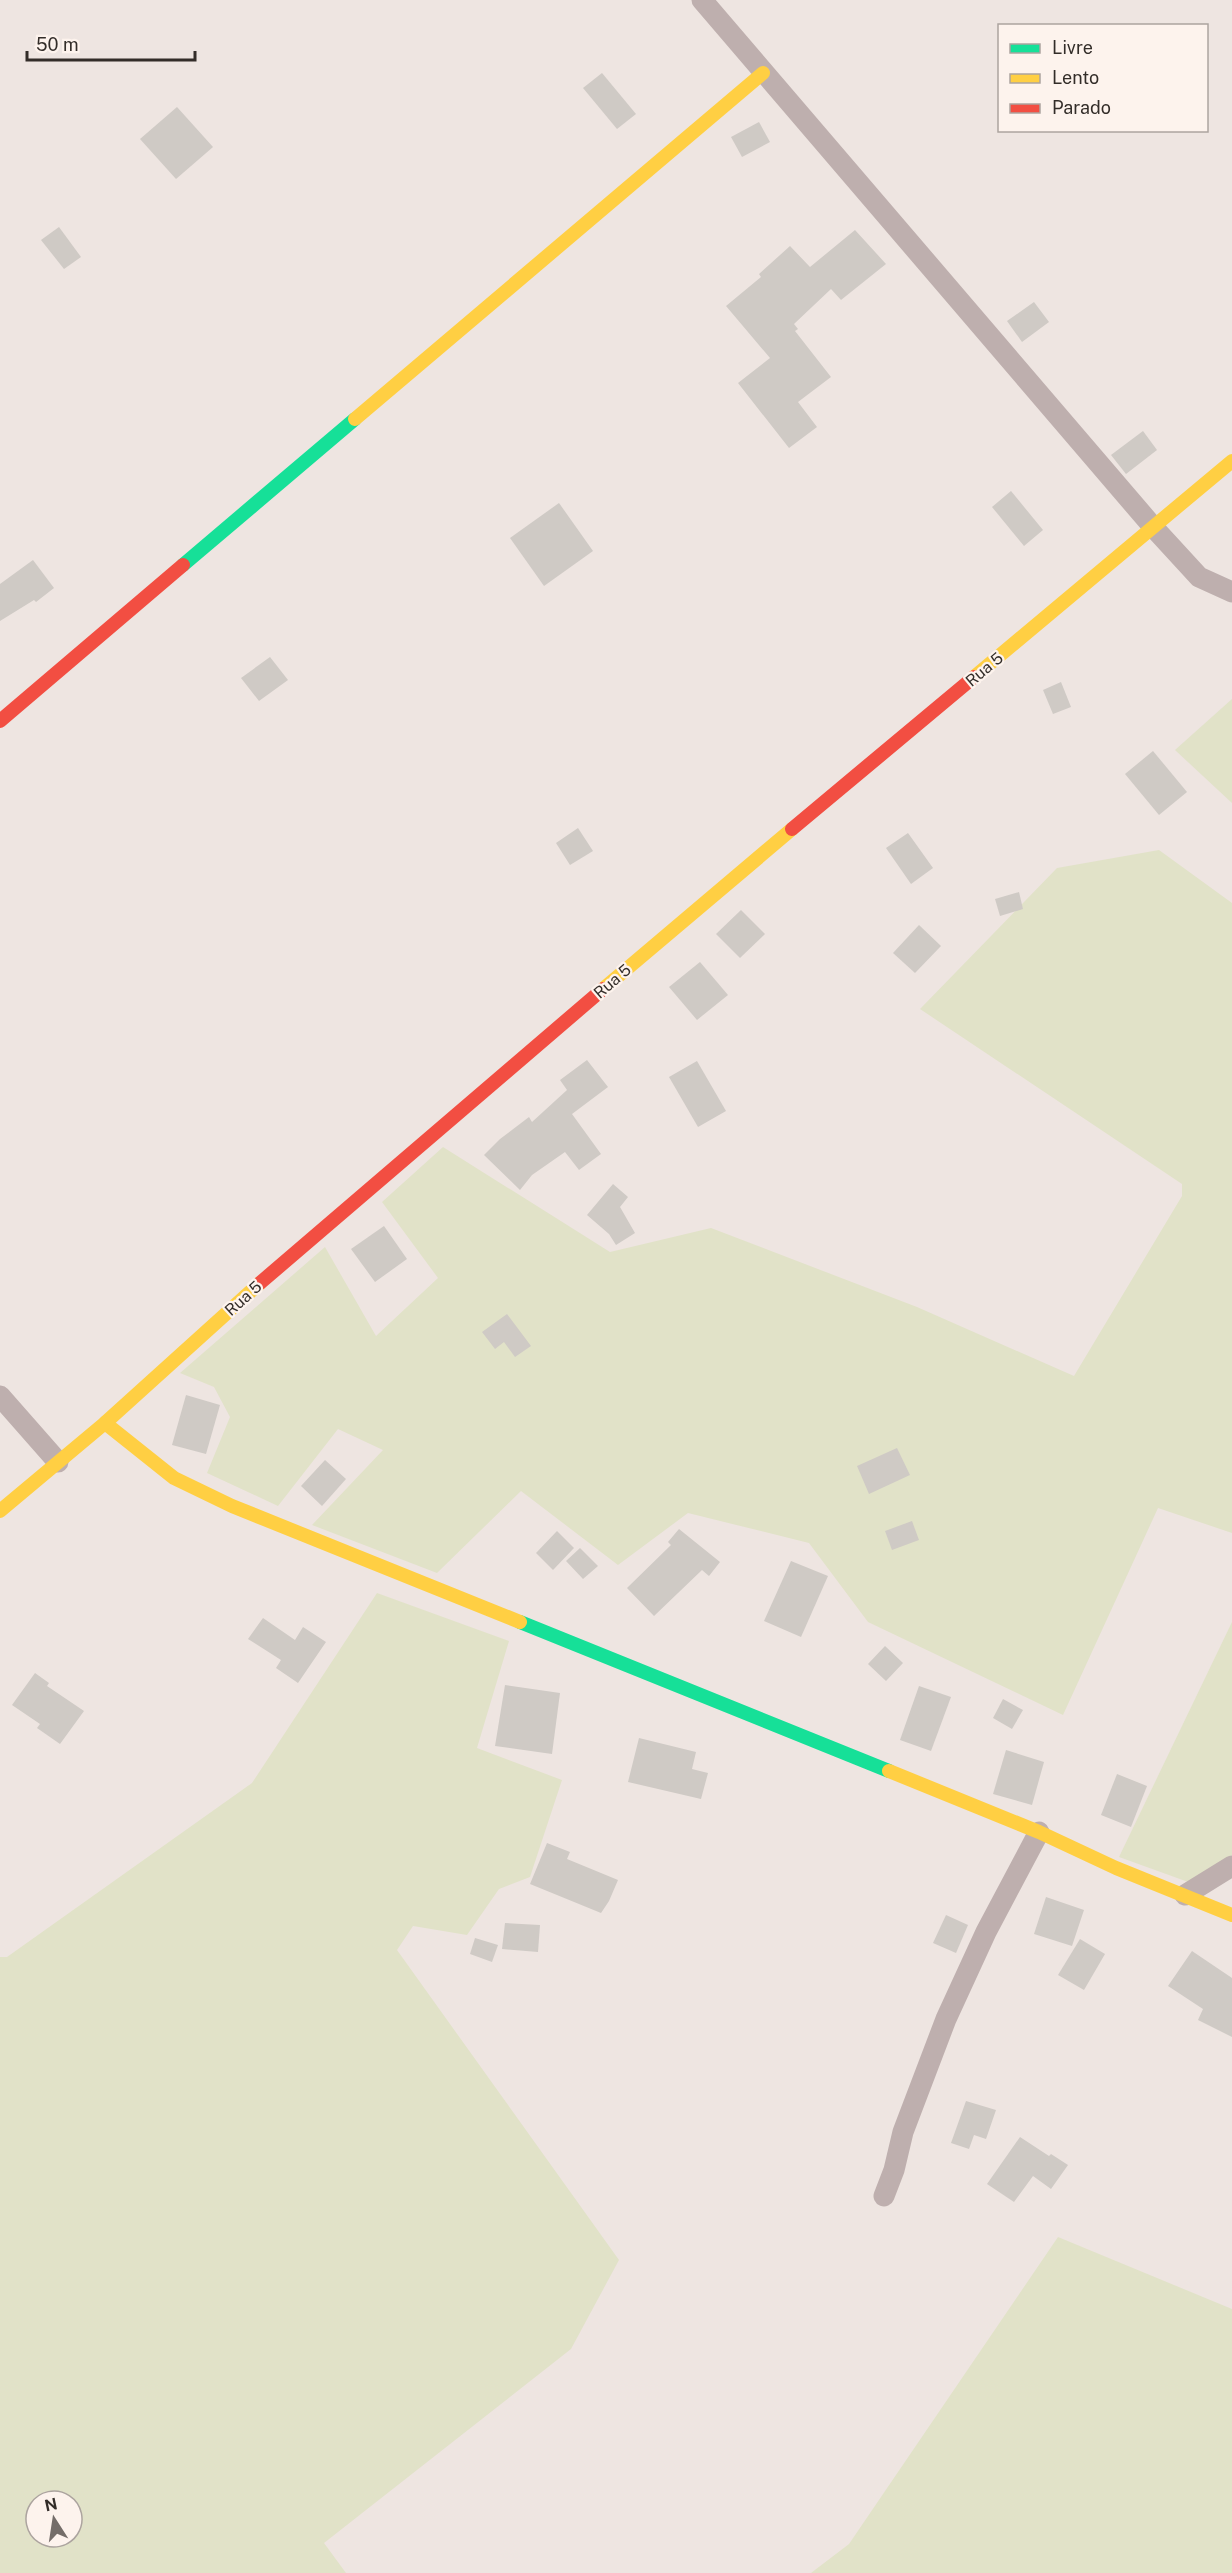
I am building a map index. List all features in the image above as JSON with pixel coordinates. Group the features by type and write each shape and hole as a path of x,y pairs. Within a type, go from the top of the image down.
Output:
{"street":[{"path":"702,0 1154,528 1199,577 1232,592"},
{"path":"0,721 763,73"},
{"name":"Rua 5","path":"0,1511 105,1423 279,1266 658,942 1232,461"},
{"path":"0,1396 58,1462"},
{"path":"105,1423 174,1478 232,1506 1038,1832 1116,1868 1232,1914"},
{"path":"884,2196 894,2170 903,2132 946,2019 986,1932 1038,1832"},
{"path":"1185,1895 1232,1866"}],"green space":[{"path":"1232,699 1232,803 1175,750"},
{"path":"1159,850 1232,903 1232,1533 1158,1508 1063,1715 868,1622 809,1543 688,1513 618,1565 521,1491 437,1573 312,1525 383,1450 338,1429 278,1506 207,1473 230,1417 214,1387 180,1373 325,1247 376,1336 438,1278 382,1202 443,1147 610,1252 711,1228 917,1307 1074,1376 1182,1196 1182,1184 920,1009 1057,868"},
{"path":"377,1593 509,1641 477,1748 562,1780 530,1877 499,1889 467,1935 413,1926 397,1950 619,2260 571,2349 324,2543 346,2573 0,2573 0,1957 7,1957 252,1783"},
{"path":"1232,1622 1232,1855 1191,1883 1119,1857"},
{"path":"1058,2237 1232,2309 1232,2573 811,2573 849,2544"}],"building":[{"path":"602,73 636,114 617,129 583,88"},
{"path":"177,107 213,147 176,179 140,139"},
{"path":"759,122 770,142 742,157 731,137"},
{"path":"59,227 81,257 64,269 41,240"},
{"path":"855,230 886,264 841,300 831,289 794,324 798,329 795,331 831,377 798,402 817,427 789,448 738,383 770,358 726,306 761,277 759,274 790,246 810,267"},
{"path":"1034,302 1049,322 1022,342 1007,321"},
{"path":"1143,431 1157,450 1126,474 1111,455"},
{"path":"1011,491 1043,530 1024,546 992,507"},
{"path":"559,503 593,551 544,586 510,538"},
{"path":"33,560 54,588 36,602 34,600 0,621 0,584"},
{"path":"270,657 288,680 259,701 241,678"},
{"path":"1061,682 1071,707 1053,714 1043,690"},
{"path":"1153,751 1187,792 1159,815 1125,774"},
{"path":"578,828 593,851 570,865 556,843"},
{"path":"908,833 933,868 911,884 886,848"},
{"path":"1019,892 1023,909 1000,916 995,899"},
{"path":"741,910 765,934 740,958 716,934"},
{"path":"919,925 941,946 915,973 893,953"},
{"path":"700,962 728,995 697,1020 669,987"},
{"path":"587,1060 608,1087 572,1114 601,1154 579,1170 565,1152 532,1175 520,1190 484,1155 500,1139 529,1117 532,1122 567,1090 560,1080"},
{"path":"697,1061 726,1111 698,1127 669,1077"},
{"path":"613,1184 628,1197 620,1207 635,1233 616,1245 609,1234 587,1215"},
{"path":"384,1226 407,1259 375,1282 351,1249"},
{"path":"507,1314 531,1346 515,1357 504,1342 495,1349 482,1332"},
{"path":"186,1395 220,1405 206,1454 172,1445"},
{"path":"897,1448 910,1475 869,1494 857,1466"},
{"path":"325,1460 346,1479 322,1506 301,1486"},
{"path":"912,1521 919,1540 892,1550 885,1531"},
{"path":"679,1529 720,1562 709,1576 702,1570 654,1616 627,1588 671,1545 668,1542"},
{"path":"557,1531 574,1548 553,1570 536,1553"},
{"path":"580,1548 598,1566 583,1579 566,1561"},
{"path":"791,1561 828,1576 801,1637 764,1621"},
{"path":"263,1618 295,1640 303,1627 326,1642 298,1683 276,1668 281,1660 248,1639"},
{"path":"885,1646 903,1663 886,1681 868,1664"},
{"path":"35,1673 49,1683 47,1686 84,1711 60,1744 37,1728 40,1724 12,1705"},
{"path":"505,1685 560,1693 552,1754 495,1746"},
{"path":"919,1686 951,1697 931,1751 900,1740"},
{"path":"1003,1699 1023,1710 1012,1729 993,1718"},
{"path":"639,1738 696,1752 692,1769 708,1773 701,1799 628,1782"},
{"path":"1006,1750 1044,1762 1032,1805 993,1794"},
{"path":"1117,1774 1147,1786 1131,1827 1101,1815"},
{"path":"547,1843 570,1852 567,1859 618,1880 601,1913 530,1884"},
{"path":"1046,1897 1084,1910 1072,1946 1034,1934"},
{"path":"946,1915 968,1925 956,1953 933,1943"},
{"path":"505,1923 540,1925 538,1952 502,1949"},
{"path":"475,1938 498,1945 492,1962 470,1954"},
{"path":"1080,1939 1105,1954 1084,1990 1058,1975"},
{"path":"1192,1951 1232,1978 1232,2037 1198,2020 1203,2009 1168,1986"},
{"path":"966,2101 996,2110 986,2139 974,2135 969,2149 951,2143"},
{"path":"1020,2137 1068,2165 1051,2189 1033,2176 1014,2202 987,2184"}],"traffic: fast":[{"path":"183,565 355,419"},
{"path":"520,1622 889,1771"}],"traffic: slow":[{"path":"355,419 763,73"},
{"path":"974,677 1232,461"},
{"path":"603,989 792,829"},
{"path":"0,1511 105,1423 260,1283"},
{"path":"105,1423 174,1478 232,1506 520,1622"},
{"path":"889,1771 1039,1832 1116,1868 1232,1915"}],"traffic: jam":[{"path":"0,721 183,565"},
{"path":"792,829 974,677"},
{"path":"260,1283 603,989"}]}
